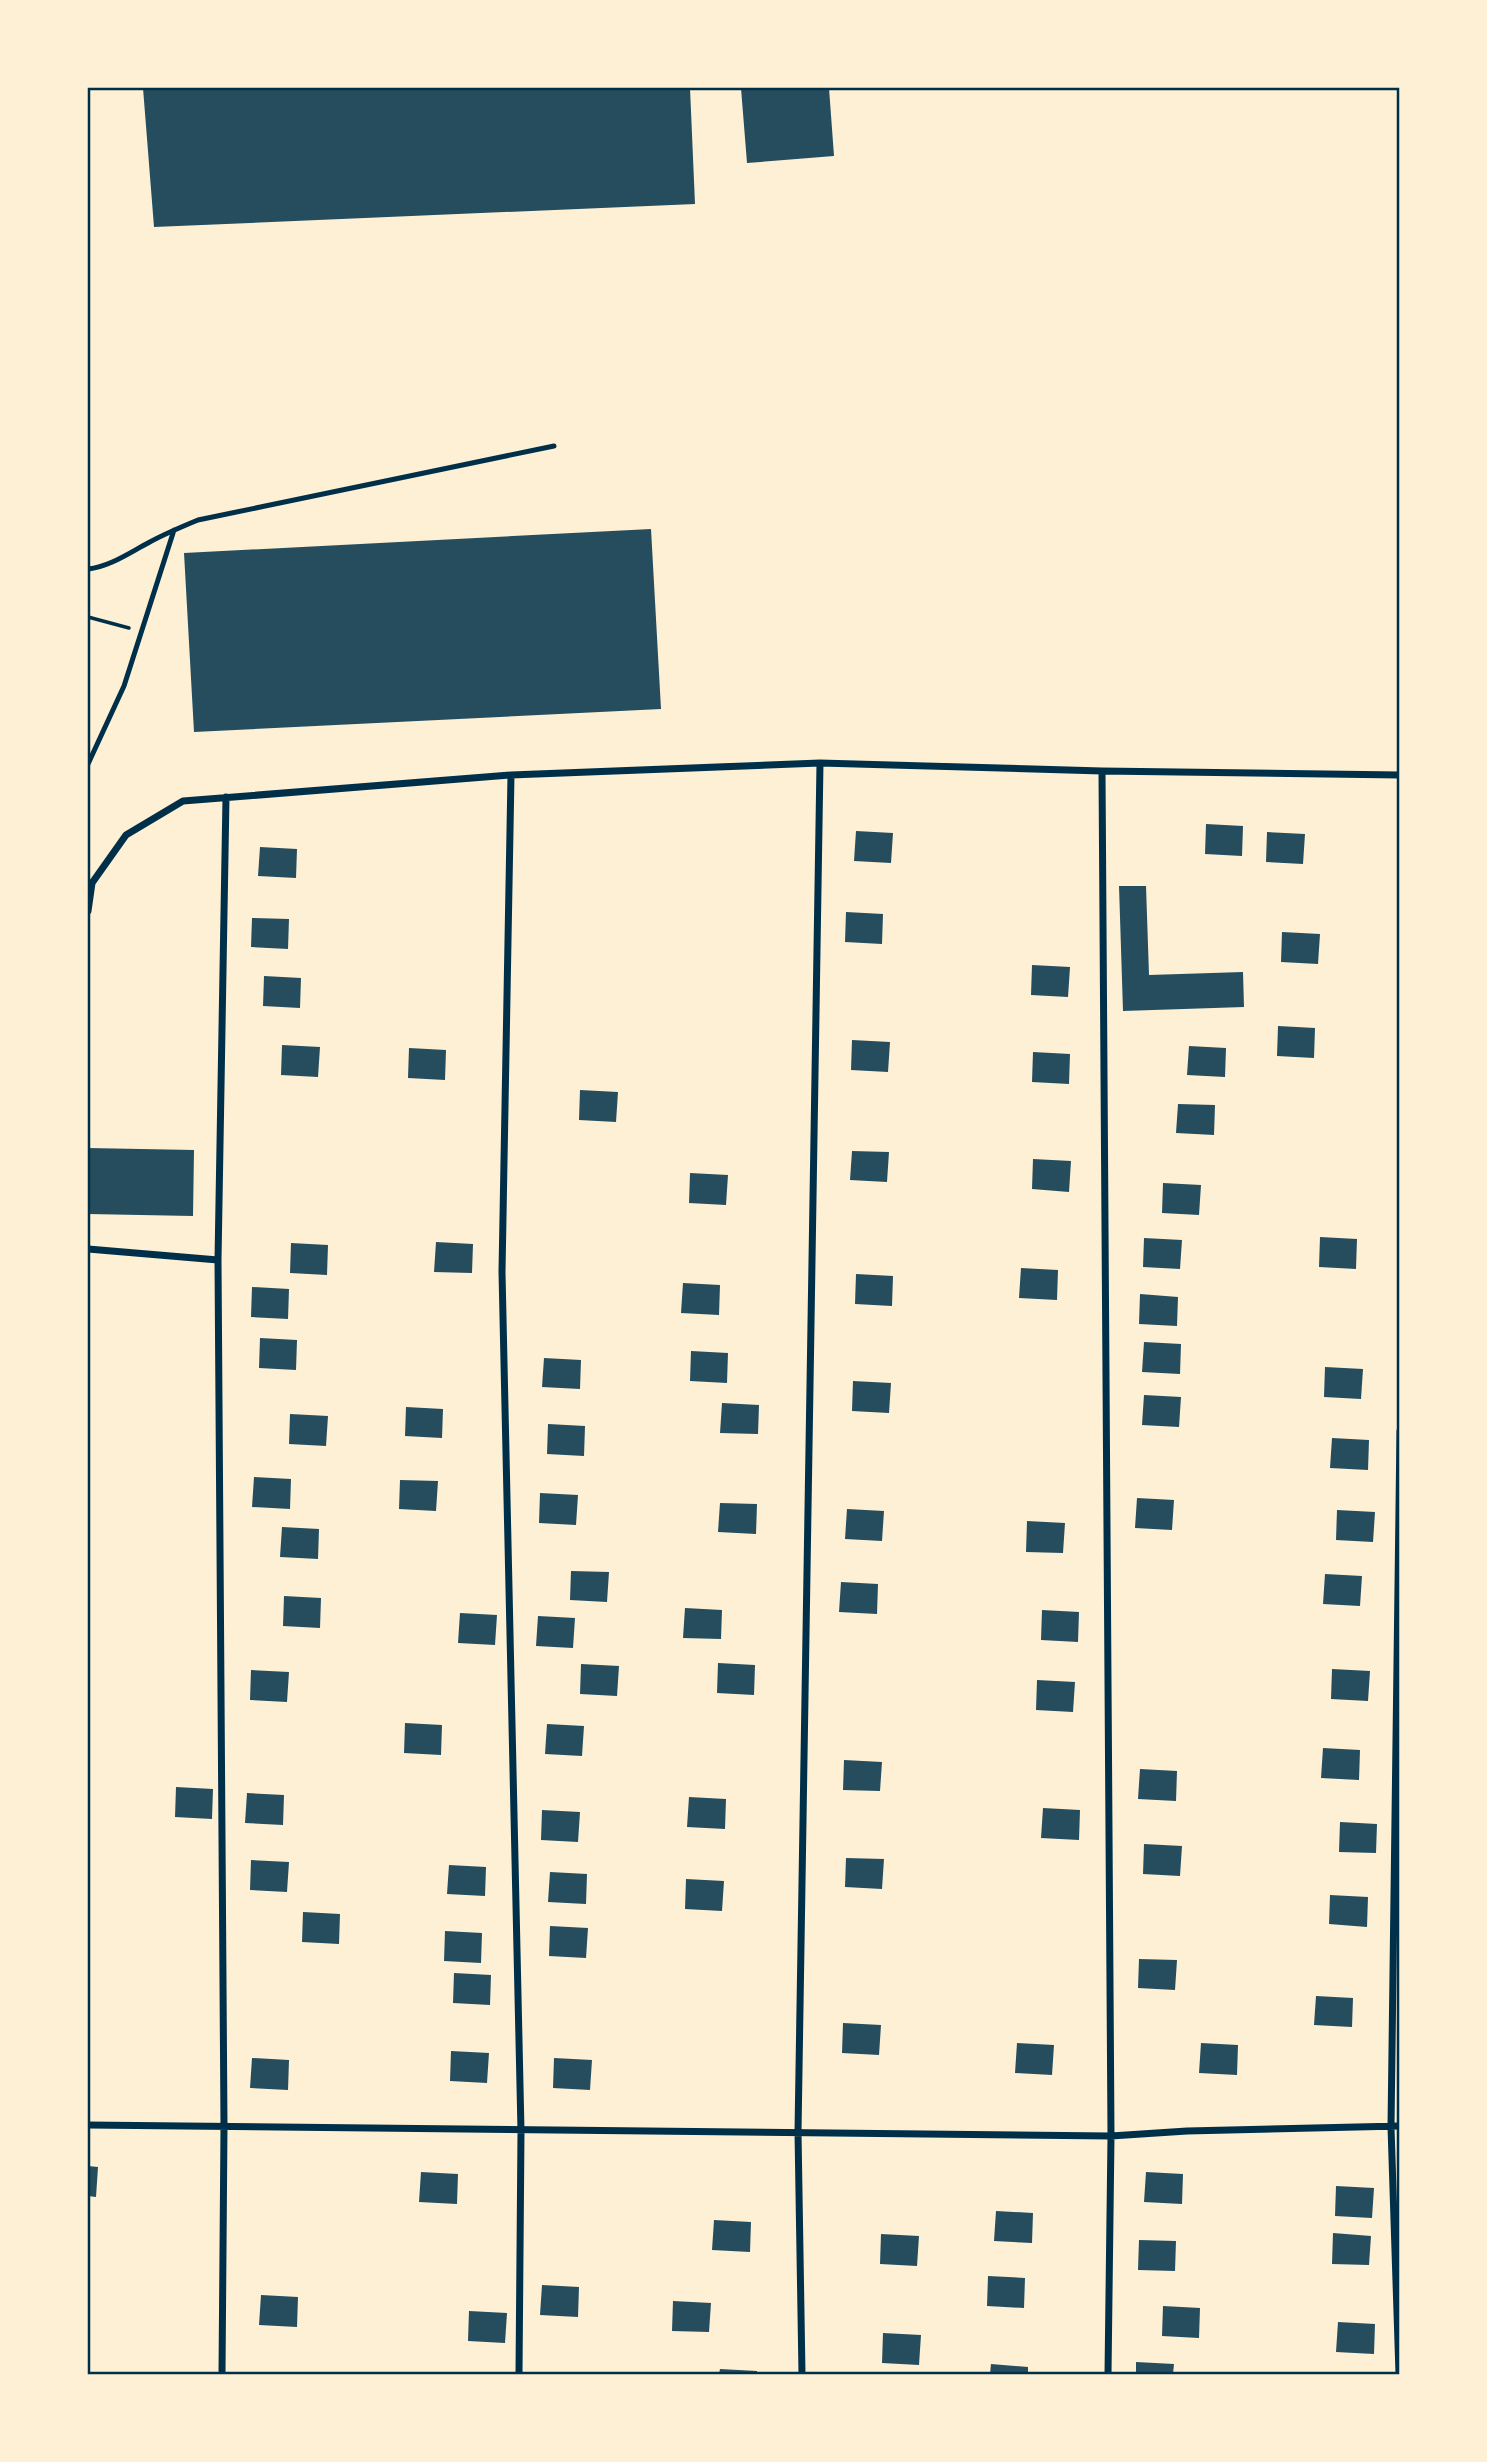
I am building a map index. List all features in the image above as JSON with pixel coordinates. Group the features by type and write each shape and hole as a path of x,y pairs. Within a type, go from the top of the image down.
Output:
{"street":[{"path":"802,2375 797,2132 820,763"},
{"path":"88,911 92,883 125,835 183,801 511,775 820,763 1102,771 1399,775"},
{"path":"1102,771 1111,2136 1108,2375"},
{"path":"511,775 502,1272 521,2131 519,2375"},
{"path":"222,2375 218,1260 226,797"},
{"path":"88,1249 218,1260"},
{"path":"1399,1431 1395,2126 1399,2375"},
{"path":"88,2125 1111,2136 1187,2131 1395,2126"}],"lane":[{"path":"88,569 117,559 198,520 554,446"},
{"path":"88,764 124,686 174,530"}],"path":[{"path":"88,617 143,632"}],"building":[{"path":"143,88 690,88 695,204 154,227"},
{"path":"741,88 829,88 834,156 747,163"},
{"path":"651,529 661,709 194,732 184,553"},
{"path":"1206,824 1243,826 1242,856 1205,854"},
{"path":"856,831 893,833 891,863 854,861"},
{"path":"1267,832 1305,834 1303,864 1266,862"},
{"path":"260,847 297,849 296,878 258,876"},
{"path":"1119,886 1146,886 1149,975 1243,972 1244,1007 1123,1011"},
{"path":"846,912 883,914 882,944 845,942"},
{"path":"252,918 289,919 288,949 251,947"},
{"path":"1282,932 1320,934 1318,964 1281,962"},
{"path":"1032,965 1070,967 1068,997 1031,995"},
{"path":"264,976 301,978 300,1008 263,1006"},
{"path":"1278,1026 1315,1028 1314,1058 1277,1056"},
{"path":"852,1040 890,1042 888,1072 851,1070"},
{"path":"282,1045 320,1047 318,1077 281,1075"},
{"path":"1189,1046 1226,1048 1225,1077 1187,1075"},
{"path":"409,1048 446,1050 445,1080 408,1078"},
{"path":"1033,1052 1070,1054 1069,1084 1032,1082"},
{"path":"580,1090 618,1092 616,1122 579,1120"},
{"path":"1178,1104 1215,1105 1214,1135 1176,1133"},
{"path":"88,1148 194,1150 193,1216 88,1214"},
{"path":"852,1151 889,1152 887,1182 850,1180"},
{"path":"1033,1159 1071,1161 1069,1192 1032,1189"},
{"path":"690,1173 728,1175 726,1205 689,1203"},
{"path":"1163,1183 1201,1185 1199,1215 1162,1213"},
{"path":"1320,1237 1357,1239 1356,1269 1319,1267"},
{"path":"1144,1238 1182,1240 1180,1269 1143,1267"},
{"path":"436,1242 473,1244 472,1273 434,1272"},
{"path":"291,1243 328,1245 327,1275 290,1273"},
{"path":"1021,1268 1058,1270 1057,1300 1019,1298"},
{"path":"856,1274 893,1276 892,1306 855,1304"},
{"path":"683,1283 720,1285 719,1315 681,1313"},
{"path":"252,1287 289,1289 288,1319 251,1317"},
{"path":"1140,1294 1178,1297 1177,1326 1139,1324"},
{"path":"260,1338 297,1340 296,1370 259,1368"},
{"path":"1144,1342 1181,1344 1180,1374 1142,1372"},
{"path":"691,1351 728,1353 727,1383 690,1381"},
{"path":"544,1358 581,1360 580,1389 542,1387"},
{"path":"1325,1367 1363,1369 1361,1399 1324,1397"},
{"path":"853,1381 891,1383 889,1413 852,1411"},
{"path":"1144,1395 1181,1397 1179,1427 1142,1425"},
{"path":"722,1403 759,1405 758,1434 720,1433"},
{"path":"406,1407 443,1409 442,1438 405,1436"},
{"path":"290,1414 328,1416 326,1446 289,1444"},
{"path":"548,1424 585,1426 584,1456 547,1454"},
{"path":"1332,1438 1369,1440 1368,1470 1330,1468"},
{"path":"254,1477 291,1479 290,1509 252,1507"},
{"path":"400,1480 438,1481 436,1511 399,1509"},
{"path":"540,1493 578,1495 576,1525 539,1523"},
{"path":"1137,1498 1174,1500 1172,1530 1135,1528"},
{"path":"720,1503 757,1504 756,1534 718,1532"},
{"path":"847,1509 884,1511 882,1541 845,1539"},
{"path":"1337,1510 1375,1512 1373,1542 1336,1540"},
{"path":"1027,1521 1065,1523 1063,1553 1026,1552"},
{"path":"282,1527 319,1529 318,1559 280,1557"},
{"path":"571,1571 609,1572 607,1602 570,1600"},
{"path":"1325,1574 1362,1576 1360,1606 1323,1604"},
{"path":"841,1582 878,1584 877,1614 839,1612"},
{"path":"284,1596 321,1598 320,1628 283,1626"},
{"path":"685,1608 722,1610 721,1639 683,1638"},
{"path":"1042,1610 1079,1612 1078,1642 1041,1640"},
{"path":"460,1613 497,1615 495,1645 458,1643"},
{"path":"538,1616 575,1618 573,1648 536,1646"},
{"path":"718,1663 755,1665 754,1695 717,1693"},
{"path":"581,1664 619,1666 617,1696 580,1694"},
{"path":"1332,1669 1370,1671 1368,1701 1331,1699"},
{"path":"251,1670 289,1672 287,1702 250,1700"},
{"path":"1037,1680 1075,1682 1073,1712 1036,1710"},
{"path":"405,1723 442,1725 441,1755 404,1753"},
{"path":"547,1724 584,1726 582,1756 545,1754"},
{"path":"1323,1748 1360,1750 1359,1780 1321,1778"},
{"path":"844,1760 882,1762 880,1791 843,1790"},
{"path":"1140,1769 1177,1771 1176,1801 1138,1799"},
{"path":"176,1787 213,1789 212,1819 175,1817"},
{"path":"247,1793 284,1795 283,1825 245,1823"},
{"path":"689,1797 726,1799 725,1829 687,1827"},
{"path":"1043,1808 1080,1810 1079,1840 1041,1838"},
{"path":"542,1810 580,1812 578,1842 541,1840"},
{"path":"1340,1822 1377,1824 1376,1853 1339,1852"},
{"path":"1144,1844 1182,1846 1180,1876 1143,1874"},
{"path":"846,1858 884,1859 882,1889 845,1887"},
{"path":"251,1860 289,1862 287,1892 250,1890"},
{"path":"449,1865 486,1867 485,1896 447,1894"},
{"path":"550,1872 587,1874 586,1904 548,1902"},
{"path":"686,1879 724,1881 722,1911 685,1909"},
{"path":"1330,1895 1368,1897 1367,1927 1329,1924"},
{"path":"303,1912 340,1914 339,1944 302,1942"},
{"path":"550,1926 588,1928 586,1958 549,1956"},
{"path":"445,1931 482,1933 481,1963 444,1961"},
{"path":"1139,1959 1177,1960 1175,1990 1138,1988"},
{"path":"454,1973 491,1975 490,2005 453,2003"},
{"path":"1316,1996 1353,1998 1352,2027 1314,2025"},
{"path":"843,2023 881,2025 879,2055 842,2053"},
{"path":"1017,2043 1054,2045 1052,2075 1015,2073"},
{"path":"1201,2043 1238,2045 1237,2075 1199,2073"},
{"path":"451,2051 489,2053 487,2083 450,2081"},
{"path":"252,2058 289,2060 288,2090 250,2088"},
{"path":"554,2058 592,2060 590,2090 553,2088"},
{"path":"88,2166 98,2167 96,2197 88,2196"},
{"path":"421,2172 458,2174 457,2204 419,2202"},
{"path":"1146,2172 1183,2174 1182,2204 1144,2202"},
{"path":"1336,2186 1374,2188 1372,2218 1335,2216"},
{"path":"996,2211 1033,2213 1032,2243 994,2241"},
{"path":"714,2220 751,2222 750,2252 712,2250"},
{"path":"1333,2233 1371,2236 1369,2265 1332,2264"},
{"path":"881,2234 919,2236 917,2266 880,2264"},
{"path":"1139,2240 1176,2241 1175,2271 1138,2270"},
{"path":"988,2276 1025,2278 1024,2308 987,2306"},
{"path":"542,2285 579,2287 578,2317 540,2315"},
{"path":"261,2295 298,2297 297,2327 259,2325"},
{"path":"673,2301 711,2303 709,2332 672,2331"},
{"path":"1163,2306 1200,2308 1199,2338 1162,2336"},
{"path":"469,2311 507,2313 505,2343 468,2341"},
{"path":"1338,2322 1375,2324 1374,2354 1336,2352"},
{"path":"883,2333 921,2335 919,2365 882,2363"},
{"path":"1136,2362 1174,2364 1173,2374 1136,2374"},
{"path":"991,2364 1028,2367 1028,2374 990,2374"},
{"path":"720,2369 757,2371 757,2374 719,2374"}]}
